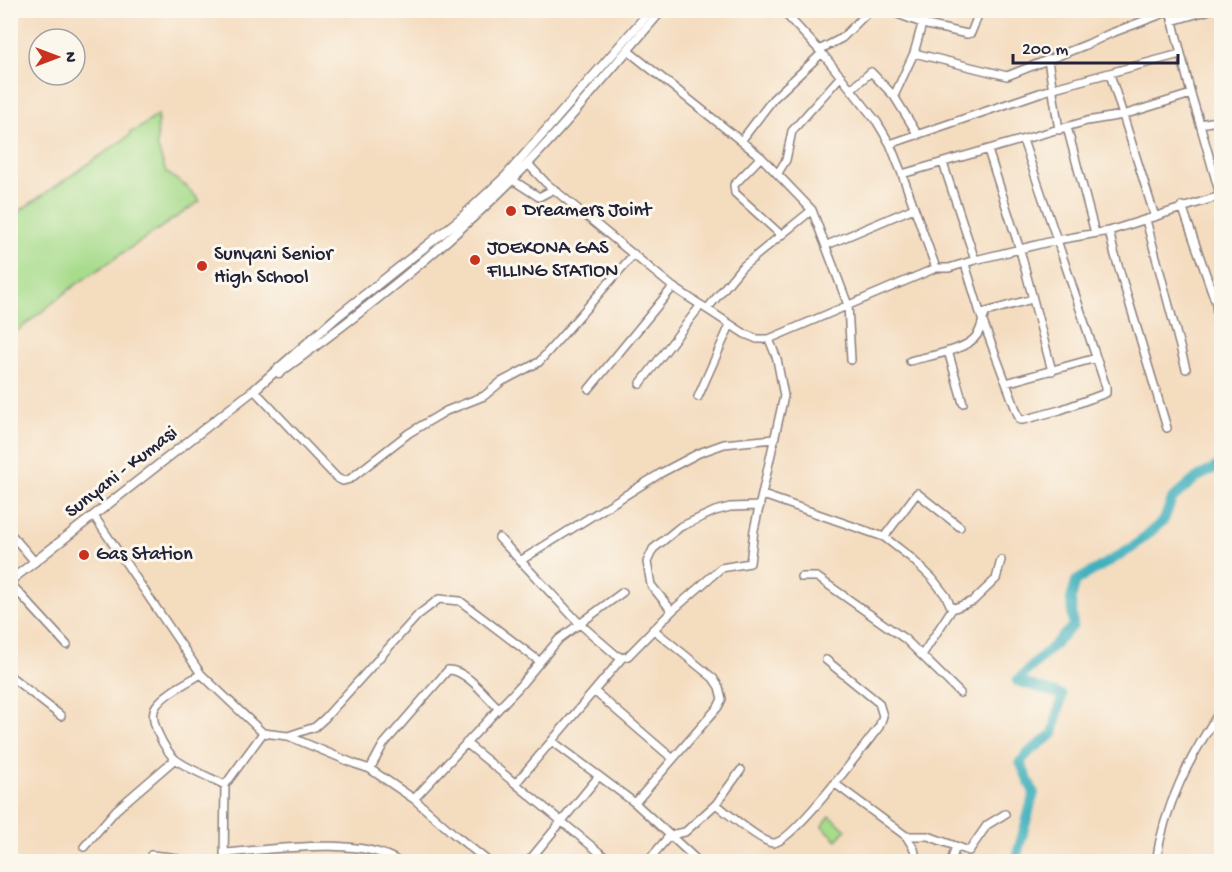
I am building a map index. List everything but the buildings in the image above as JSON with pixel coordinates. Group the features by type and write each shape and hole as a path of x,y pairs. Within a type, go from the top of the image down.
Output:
{"main road":[{"path":"509,178 651,10"},
{"path":"509,178 528,164 662,10"},
{"name":"Sunyani - Kumasi","path":"10,582 447,240 509,178"}],"street":[{"path":"782,10 821,51 877,122 890,144 936,268"},
{"path":"741,141 773,99 821,51 843,39 870,10"},
{"path":"887,10 922,24 967,34 970,33 980,10"},
{"path":"894,96 914,53 926,10"},
{"path":"1172,21 1210,10"},
{"path":"528,164 554,189 673,287 730,326 758,339 769,339 936,268 949,268 1057,240 1109,231 1182,207 1221,199 1170,11 1007,76 914,53"},
{"path":"627,50 761,157 812,210 849,305 851,360"},
{"path":"890,144 1054,88 1180,54"},
{"path":"1047,60 1063,128 1095,233"},
{"path":"851,88 871,72 894,96 918,135"},
{"path":"1110,74 1155,217"},
{"path":"778,173 786,159 792,131 841,76"},
{"path":"902,174 1087,121 1123,115 1191,94"},
{"path":"1200,124 1221,120"},
{"path":"965,264 982,319 1020,420 1043,415 1107,393 1023,140"},
{"path":"988,150 1020,250 1052,371"},
{"path":"761,157 734,185 735,193 781,235"},
{"path":"944,163 975,260"},
{"path":"509,178 539,197 554,189"},
{"path":"1182,207 1215,303 1218,326"},
{"path":"827,245 914,208"},
{"path":"640,384 704,307 741,268 812,210"},
{"path":"1146,220 1186,369"},
{"path":"1109,231 1167,428"},
{"path":"254,390 337,478 343,481 350,479 409,433 446,411 484,396 501,382 539,362 634,254"},
{"path":"589,389 673,287"},
{"path":"910,361 948,351 973,341 986,312 1032,298"},
{"path":"698,397 730,326"},
{"path":"516,783 622,658 628,656 672,611 721,568 750,563 783,396 777,359 769,339"},
{"path":"948,351 963,403"},
{"path":"1006,383 1096,358"},
{"path":"520,561 661,473 699,453 724,444 774,439"},
{"path":"884,537 917,493 960,527"},
{"path":"763,495 884,537 932,578 946,596 952,609"},
{"path":"672,611 651,585 647,562 653,549 680,527 715,511 730,507 760,506"},
{"path":"94,516 201,674 263,733 288,736 370,769 414,799 489,861"},
{"path":"10,533 35,562"},
{"path":"499,538 580,624 622,658"},
{"path":"922,656 952,609 974,601 996,579 1001,560"},
{"path":"801,577 817,577 905,639 960,693"},
{"path":"10,582 67,645"},
{"path":"414,799 559,639 623,592"},
{"path":"288,736 315,727 325,718 418,615 439,599 460,601 539,661"},
{"path":"634,803 718,707 722,699 722,693 713,678 653,629"},
{"path":"716,804 762,838 772,843 776,842 788,836 879,727 883,716 879,703 826,660"},
{"path":"370,769 383,745 448,670 462,673 498,708"},
{"path":"201,674 165,696 154,708 153,721 159,736 175,759 225,785"},
{"path":"10,676 61,716"},
{"path":"594,691 673,759"},
{"path":"1156,861 1161,829 1167,811 1200,741 1221,708"},
{"path":"224,861 225,785 263,733"},
{"path":"552,741 634,803 699,861"},
{"path":"466,743 611,861"},
{"path":"84,847 116,810 175,759"},
{"path":"646,861 670,835 685,832 716,804 741,770"},
{"path":"528,861 599,776"},
{"path":"834,783 906,836 914,849 917,861"},
{"path":"906,836 928,836 969,851 987,825 1005,814"},
{"path":"951,861 956,846"},
{"path":"224,853 303,847 346,847 376,851 399,861"},
{"path":"151,855 187,861"}],"green space":[{"path":"158,115 157,146 166,172 186,186 200,201 74,286 11,336 11,217 130,135 130,131 135,131"},
{"path":"830,816 846,830 837,840 822,826"}],"waterway":[{"path":"1015,862 1034,793 1020,762 1030,751 1053,734 1062,695 1017,681 1073,626 1071,599 1076,581 1132,548 1164,520 1172,499 1196,478 1222,464"}],"place":[{"name":"Dreamers Joint","path":"511,211"},
{"name":"JOEKONA GAS FILLING STATION","path":"475,260"},
{"name":"Sunyani Senior High School","path":"202,266"},
{"name":"Gas Station","path":"84,555"}]}
